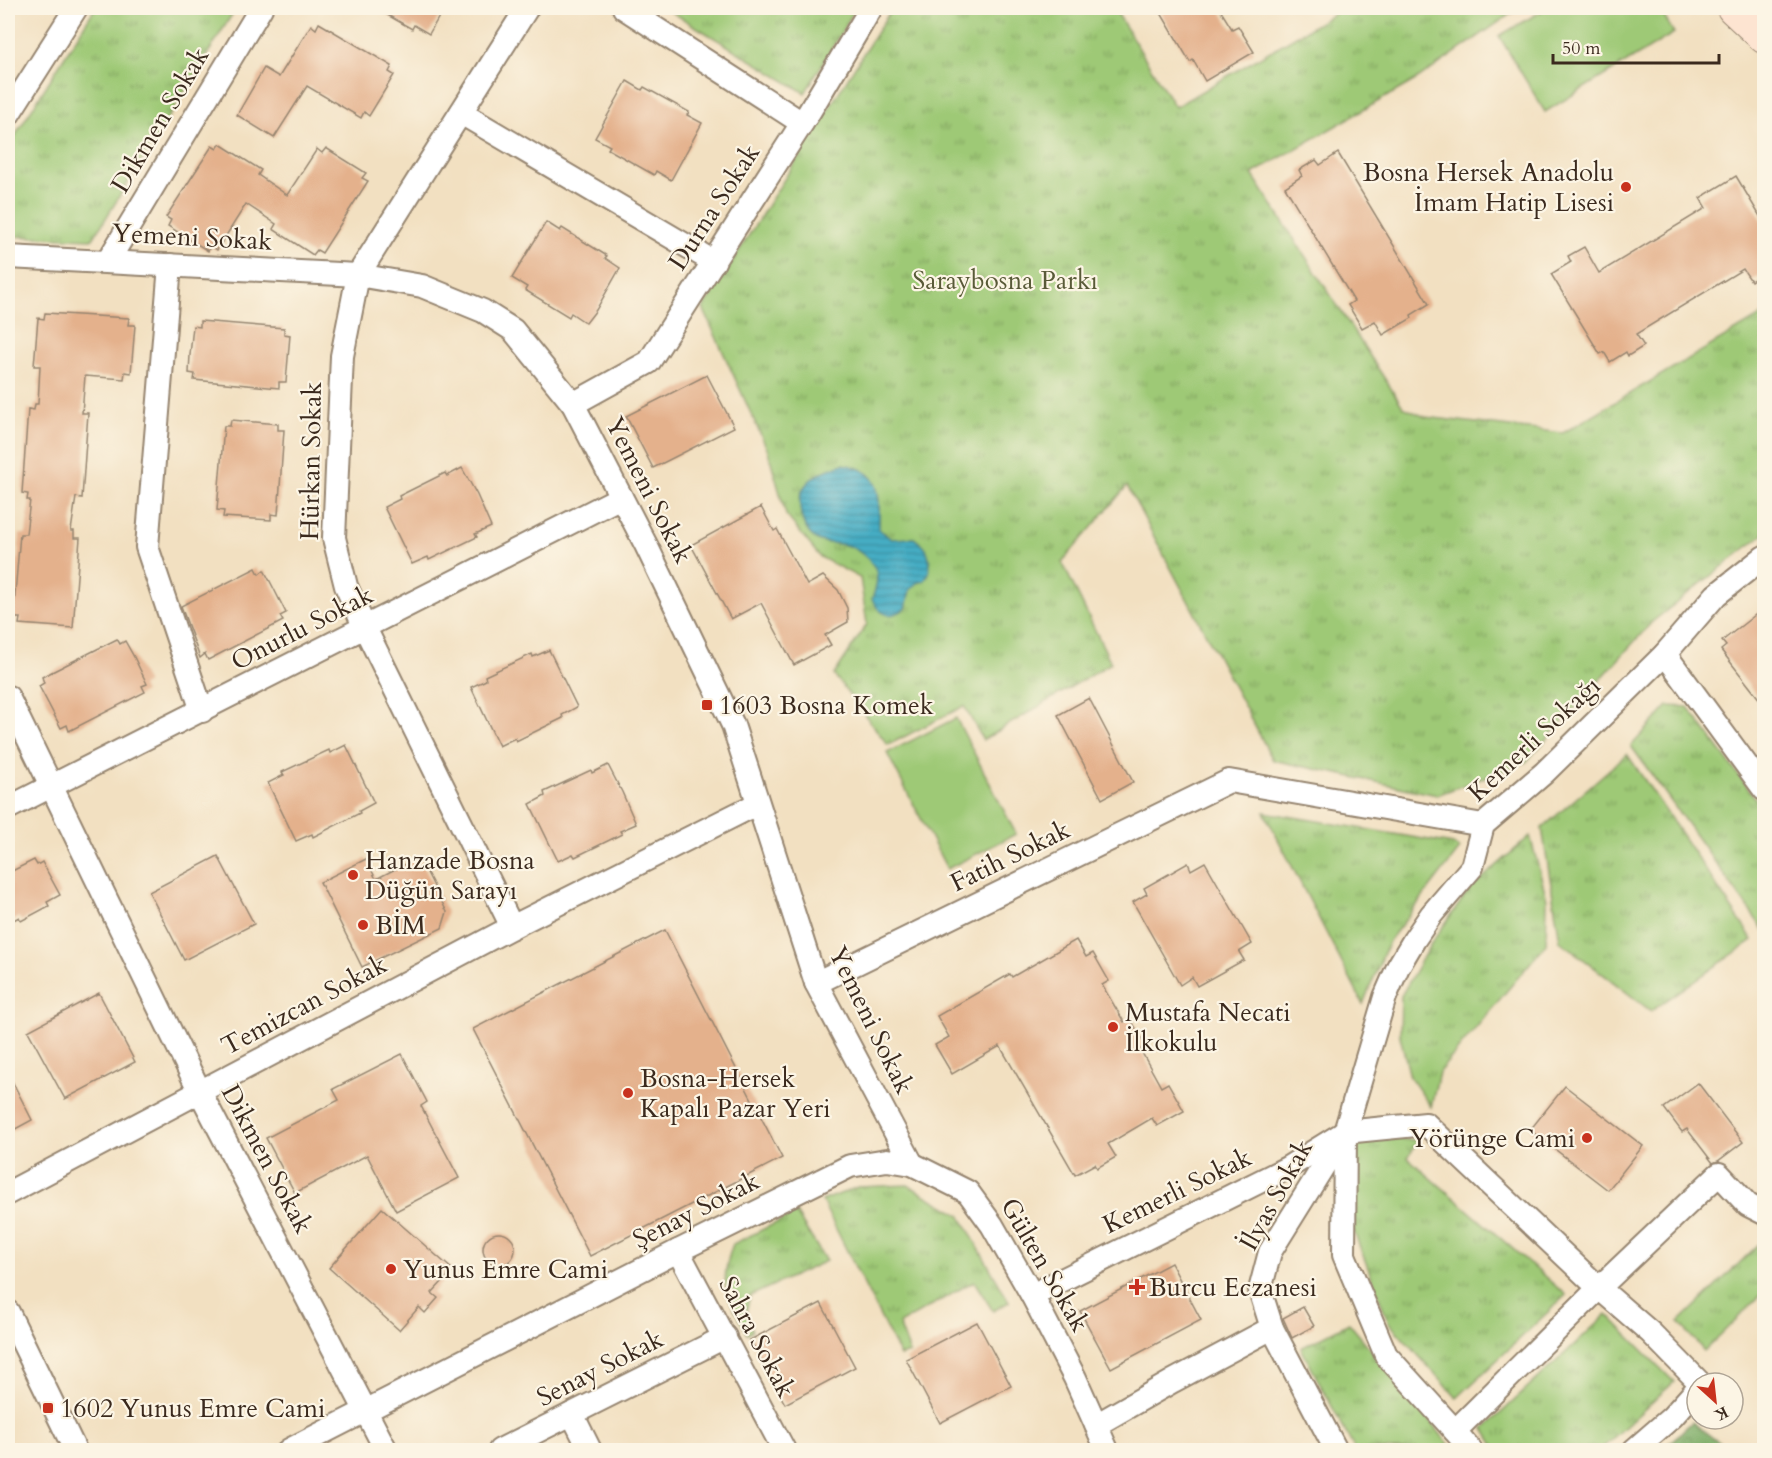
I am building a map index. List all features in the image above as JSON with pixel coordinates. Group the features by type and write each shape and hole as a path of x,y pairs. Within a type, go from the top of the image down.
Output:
{"street":[{"path":"8,115 76,8"},
{"name":"Dikmen Sokak","path":"108,261 261,8"},
{"name":"Hürkan Sokak","path":"512,927 365,628 346,586 334,538 342,356 358,275 527,8"},
{"path":"624,8 802,123"},
{"name":"Durna Sokak","path":"573,404 649,362 802,123 871,8"},
{"path":"1733,8 1764,37"},
{"path":"461,112 714,262"},
{"name":"Yemeni Sokak","path":"8,257 358,275 422,286 483,311 513,330 573,404 733,725 816,983 912,1164"},
{"path":"170,265 147,547 202,711"},
{"name":"Onurlu Sokak","path":"8,808 621,497"},
{"name":"Kemerli Sokağı","path":"1345,1132 1385,997 1398,967 1431,915 1472,867 1483,825 1545,773 1665,654 1716,596 1764,557"},
{"path":"1665,654 1764,789"},
{"name":"Dikmen Sokak","path":"8,697 200,1092 386,1450"},
{"name":"Fatih Sokak","path":"816,983 1229,781 1483,825"},
{"name":"Temizcan Sokak","path":"8,1193 512,927 757,804"},
{"path":"1471,1450 1386,1355 1344,1255 1345,1132 1426,1124 1599,1288 1651,1333 1688,1371"},
{"name":"Kemerli Sokak","path":"1032,1295 1255,1185 1313,1153 1345,1132"},
{"name":"İlyas Sokak","path":"1336,1450 1272,1328 1260,1290 1270,1252 1345,1132"},
{"name":"Şenay Sokak","path":"289,1450 678,1251 850,1166 887,1160 912,1164"},
{"name":"Gülten Sokak","path":"912,1164 968,1192 992,1226 1032,1295 1075,1378 1107,1450"},
{"path":"1455,1431 1599,1288 1719,1174 1748,1204 1764,1213"},
{"name":"Sahra Sokak","path":"678,1251 784,1450"},
{"path":"8,1312 75,1450"},
{"path":"1096,1425 1272,1328"},
{"name":"Senay Sokak","path":"500,1450 725,1337"},
{"path":"1634,1450 1685,1402"},
{"path":"572,1414 590,1450"}],"green space":[{"path":"95,8 236,8 93,239 8,236 8,147"},
{"path":"665,8 856,8 805,93"},
{"name":"Saraybosna Parkı","path":"892,8 1114,8 1175,107 1344,8 1519,8 1419,78 1252,174 1403,407 1425,417 1563,433 1764,314 1764,534 1652,622 1526,762 1437,795 1273,760 1127,486 1062,562 1111,663 983,740 964,706 888,745 834,675 867,624 860,578 820,557 786,515 768,451 703,308"},
{"path":"1547,8 1659,8 1674,33 1545,112 1499,36"},
{"path":"1668,706 1688,707 1764,810 1763,929 1631,746"},
{"path":"956,718 1016,834 947,869 887,753"},
{"path":"1627,754 1753,940 1651,1011 1560,941 1542,828"},
{"path":"1264,812 1453,844 1460,849 1389,941 1363,1004"},
{"path":"1530,836 1547,899 1546,944 1439,1072 1431,1107 1410,1077 1400,1036 1401,996 1430,945 1469,890"},
{"path":"1362,1138 1418,1140 1408,1158 1566,1295 1457,1398 1389,1323 1351,1224 1350,1148"},
{"path":"908,1185 960,1215 1009,1302 993,1311 974,1281 899,1324 910,1353 900,1356 822,1201 858,1187"},
{"path":"796,1213 826,1261 750,1296 746,1311 752,1331 747,1334 730,1300 725,1281 733,1244"},
{"path":"1758,1245 1764,1253 1764,1292 1704,1351 1679,1322"},
{"path":"1607,1314 1674,1382 1600,1450 1497,1450 1484,1429"},
{"path":"1349,1323 1454,1450 1355,1450 1301,1348"},
{"path":"1685,1429 1685,1431 1704,1431 1729,1450 1662,1450"}],"water":[{"path":"843,464 866,472 872,479 878,496 879,529 891,539 914,538 926,548 930,561 929,573 924,581 917,583 910,590 906,608 896,614 883,613 875,605 872,599 877,574 868,559 849,546 814,538 803,521 800,503 805,487 817,475"}],"building":[{"path":"375,8 444,8 429,34 414,25 412,29"},
{"path":"1158,8 1219,8 1232,29 1238,26 1254,52 1205,81 1193,60 1190,62"},
{"path":"319,23 392,66 389,72 394,75 369,116 364,112 361,118 307,86 274,138 237,115 264,68 279,77 311,25 316,29"},
{"path":"627,81 642,90 644,87 689,112 687,115 702,123 671,180 656,171 654,175 608,149 610,146 595,138"},
{"path":"220,144 261,170 258,175 287,195 317,149 322,153 326,148 366,173 362,178 368,181 322,253 317,250 313,255 273,229 276,224 246,204 217,250 211,246 208,251 168,226 171,220 166,217 212,146 217,149"},
{"path":"1338,153 1429,304 1411,315 1412,318 1383,335 1375,321 1362,328 1348,305 1354,301 1285,187 1302,176 1299,170 1316,160 1320,165"},
{"path":"1736,176 1764,223 1764,273 1751,281 1743,269 1636,334 1644,346 1628,356 1626,352 1610,362 1604,352 1600,354 1551,274 1571,262 1568,256 1584,247 1599,273 1706,208 1700,198"},
{"path":"546,222 560,231 562,228 607,256 605,258 620,268 586,323 571,313 569,317 525,290 527,287 512,278"},
{"path":"45,313 129,318 128,325 135,325 131,373 125,372 124,379 85,376 82,413 88,413 82,498 76,497 71,531 74,531 74,538 80,538 73,628 19,624 20,618 13,618 20,534 26,534 30,500 27,500 28,494 22,493 28,409 34,410 35,404 38,404 40,366 34,366 38,318 44,319"},
{"path":"200,321 284,328 284,334 290,335 286,382 279,382 279,388 194,380 195,374 189,373 190,355 193,326 200,327"},
{"path":"707,375 734,427 653,468 626,416"},
{"path":"231,420 278,424 278,430 284,430 278,515 271,514 271,520 223,517 224,511 217,510 224,426 230,426"},
{"path":"462,468 491,527 475,534 477,537 429,560 428,557 412,564 384,507 400,499 399,496 445,473 447,476"},
{"path":"761,507 774,531 777,529 807,585 823,576 838,590 847,608 848,622 825,635 831,645 794,665 761,603 731,619 691,545"},
{"path":"256,568 259,574 264,570 273,587 286,613 280,616 283,621 208,660 205,654 200,658 181,606"},
{"path":"1764,608 1764,705 1721,650 1726,646 1722,641"},
{"path":"117,639 120,644 125,641 134,657 147,684 142,686 145,692 69,731 67,725 61,728 39,686 44,683 42,677"},
{"path":"549,650 577,707 562,715 563,718 516,741 515,738 499,746 471,687 486,680 485,676 532,654 533,657"},
{"path":"1089,698 1133,782 1102,799 1058,715"},
{"path":"346,745 374,803 359,811 360,813 313,837 312,834 296,841 268,783 284,775 282,772 329,750 330,753"},
{"path":"608,765 636,824 620,831 622,834 575,857 573,854 558,861 530,804 545,796 544,792 591,770 592,773"},
{"path":"218,856 254,924 184,960 149,892"},
{"path":"419,857 447,912 442,928 362,967 320,882 366,859 376,879"},
{"path":"34,860 37,865 42,862 60,895 47,902 49,906 21,921 19,917 8,923 8,873"},
{"path":"1205,862 1252,944 1239,952 1244,960 1197,986 1192,977 1180,985 1133,902 1147,894 1144,888 1188,863 1191,870"},
{"name":"Bosna-Hersek Kapalı Pazar Yeri","path":"665,930 782,1158 590,1256 473,1029"},
{"path":"1076,940 1086,957 1093,953 1109,981 1102,985 1124,1022 1130,1018 1146,1046 1140,1049 1161,1087 1168,1083 1184,1111 1157,1126 1152,1118 1108,1144 1116,1157 1097,1168 1095,1164 1075,1175 1000,1046 952,1074 935,1045 949,1037 937,1016 1010,974 1012,977"},
{"path":"99,993 135,1062 65,1099 28,1031"},
{"path":"402,1054 427,1102 421,1106 459,1178 396,1211 367,1155 295,1193 266,1138 339,1100 333,1089"},
{"path":"8,1073 32,1120 8,1133"},
{"path":"1698,1083 1743,1142 1713,1163 1687,1129 1682,1132 1664,1108"},
{"name":"Yörünge Cami","path":"1565,1086 1643,1146 1608,1190 1530,1130"},
{"name":"Yunus Emre Cami","path":"382,1208 453,1270 432,1293 438,1298 425,1313 419,1307 399,1330 329,1268"},
{"path":"499,1233 511,1237 515,1249 511,1261 499,1265 487,1261 483,1249 487,1237"},
{"path":"1171,1263 1201,1320 1111,1368 1080,1311"},
{"path":"821,1303 855,1367 785,1404 750,1340"},
{"path":"1303,1307 1314,1326 1292,1338 1283,1318"},
{"path":"977,1322 1011,1386 940,1423 906,1359"}],"place":[{"name":"Bosna Hersek Anadolu İmam Hatip Lisesi","path":"1626,187"},
{"name":"1603 Bosna Komek","path":"707,705"},
{"name":"Hanzade Bosna Düğün Sarayı","path":"353,875"},
{"name":"BİM","path":"363,925"},
{"name":"Mustafa Necati İlkokulu","path":"1113,1027"},
{"name":"Bosna-Hersek Kapalı Pazar Yeri","path":"628,1093"},
{"name":"Yörünge Cami","path":"1587,1138"},
{"name":"Yunus Emre Cami","path":"391,1269"},
{"name":"Burcu Eczanesi","path":"1137,1287"},
{"name":"1602 Yunus Emre Cami","path":"48,1408"}]}
